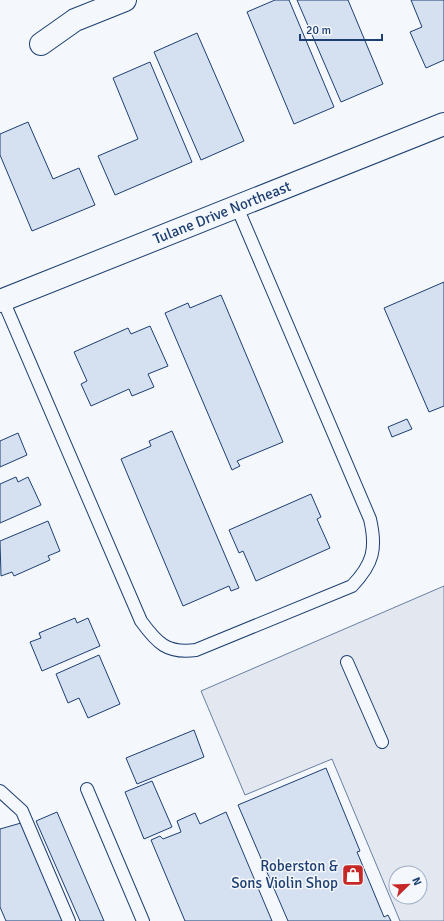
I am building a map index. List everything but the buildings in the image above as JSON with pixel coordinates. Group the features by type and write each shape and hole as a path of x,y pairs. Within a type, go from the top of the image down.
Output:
{"street":[{"path":"41,44 75,20 125,0"},
{"name":"Tulane Drive Northeast","path":"1,300 444,124"}],"lane":[{"path":"1,300 141,621 154,639 170,649 182,652 196,650 352,586 365,572 372,554 373,534 370,519 237,207"},
{"path":"347,662 382,742"},
{"path":"87,789 143,921"},
{"path":"0,791 22,811 69,921"}],"shaded area":[{"path":"444,586 444,921 400,921 393,905 428,905 428,865 388,865 388,892 332,759 245,795 201,691"}],"place":[{"name":"Roberston & Sons Violin Shop","path":"353,875"}]}
